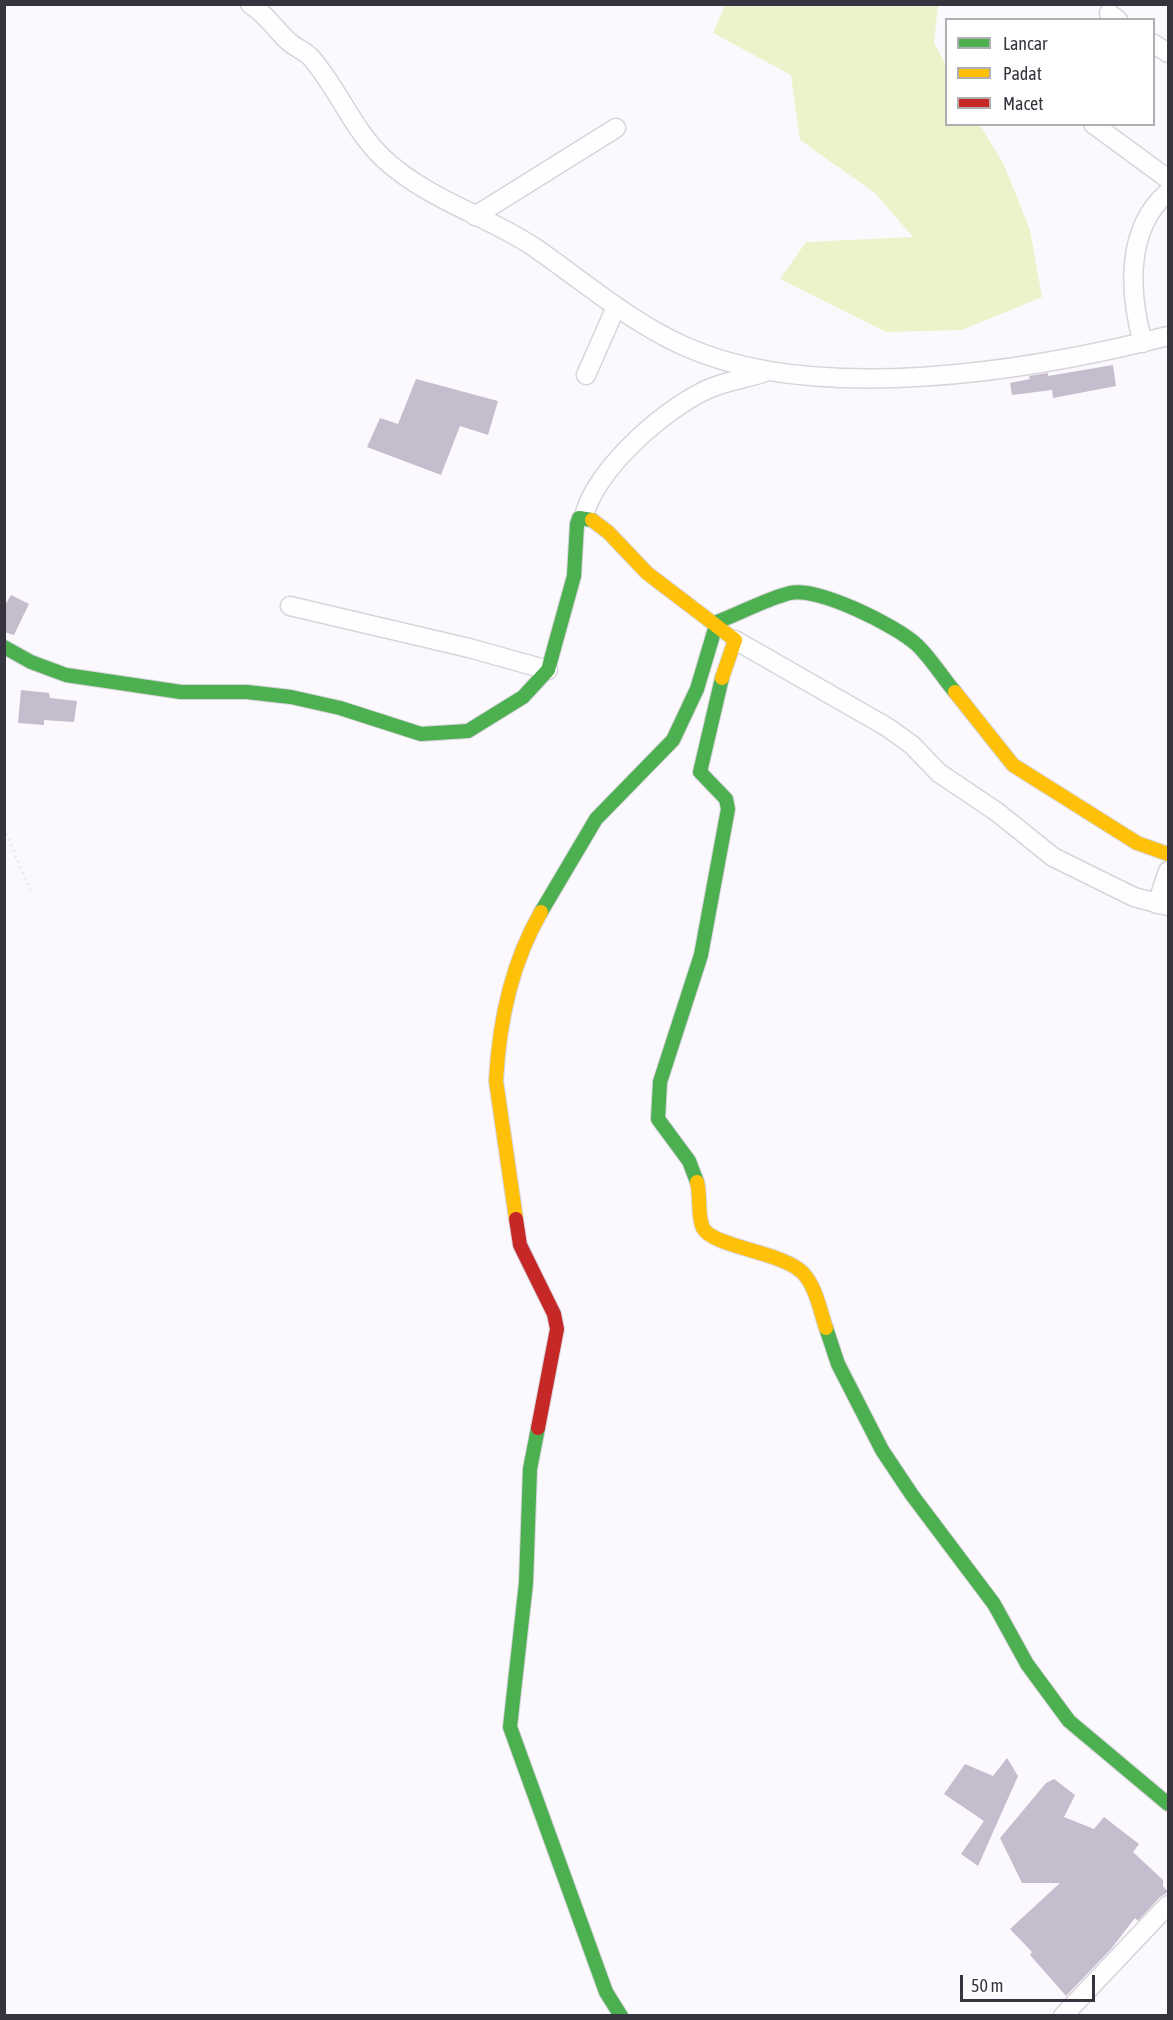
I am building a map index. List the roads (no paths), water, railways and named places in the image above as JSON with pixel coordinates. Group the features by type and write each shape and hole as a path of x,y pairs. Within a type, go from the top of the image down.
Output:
{"street":[{"path":"250,4 274,23 287,41 312,58 349,115 382,157 438,197 532,246 616,307 684,346 765,372 815,376 938,377 1000,369 1143,343 1168,336"},
{"path":"1155,45 1168,53"},
{"path":"1096,126 1168,179"},
{"path":"475,216 616,128"},
{"path":"1143,343 1135,314 1132,277 1134,256 1153,210 1168,192"},
{"path":"586,375 616,307"},
{"path":"584,517 594,492 619,458 669,410 715,386 765,372"},
{"path":"4,647 32,662 66,675 181,692 247,692 291,697 340,708 403,729 438,735 468,731 523,697 548,670 574,576 576,524 579,518 584,517 592,519 603,528 659,583 717,622 735,640 887,727 912,746 939,773 998,812 1053,858 1134,897 1163,905 1168,872"},
{"path":"717,622 792,592 807,593 856,608 906,636 918,646 1013,765 1137,843 1168,854"},
{"path":"290,606 469,648 548,670"},
{"path":"621,2016 606,1992 510,1727 525,1583 530,1469 557,1329 554,1314 520,1245 496,1070 523,943 596,819 673,740 697,689 717,622"},
{"path":"735,640 716,698 700,764 702,777 726,799 728,808 725,833 701,956 660,1082 658,1119 689,1161 696,1177 701,1195 702,1226 707,1233 731,1244 770,1255 802,1272 816,1296 838,1364 882,1450 912,1495 956,1550 994,1604 1027,1664 1048,1693 1069,1721 1168,1804"},
{"path":"1063,2016 1168,1905"}]}
